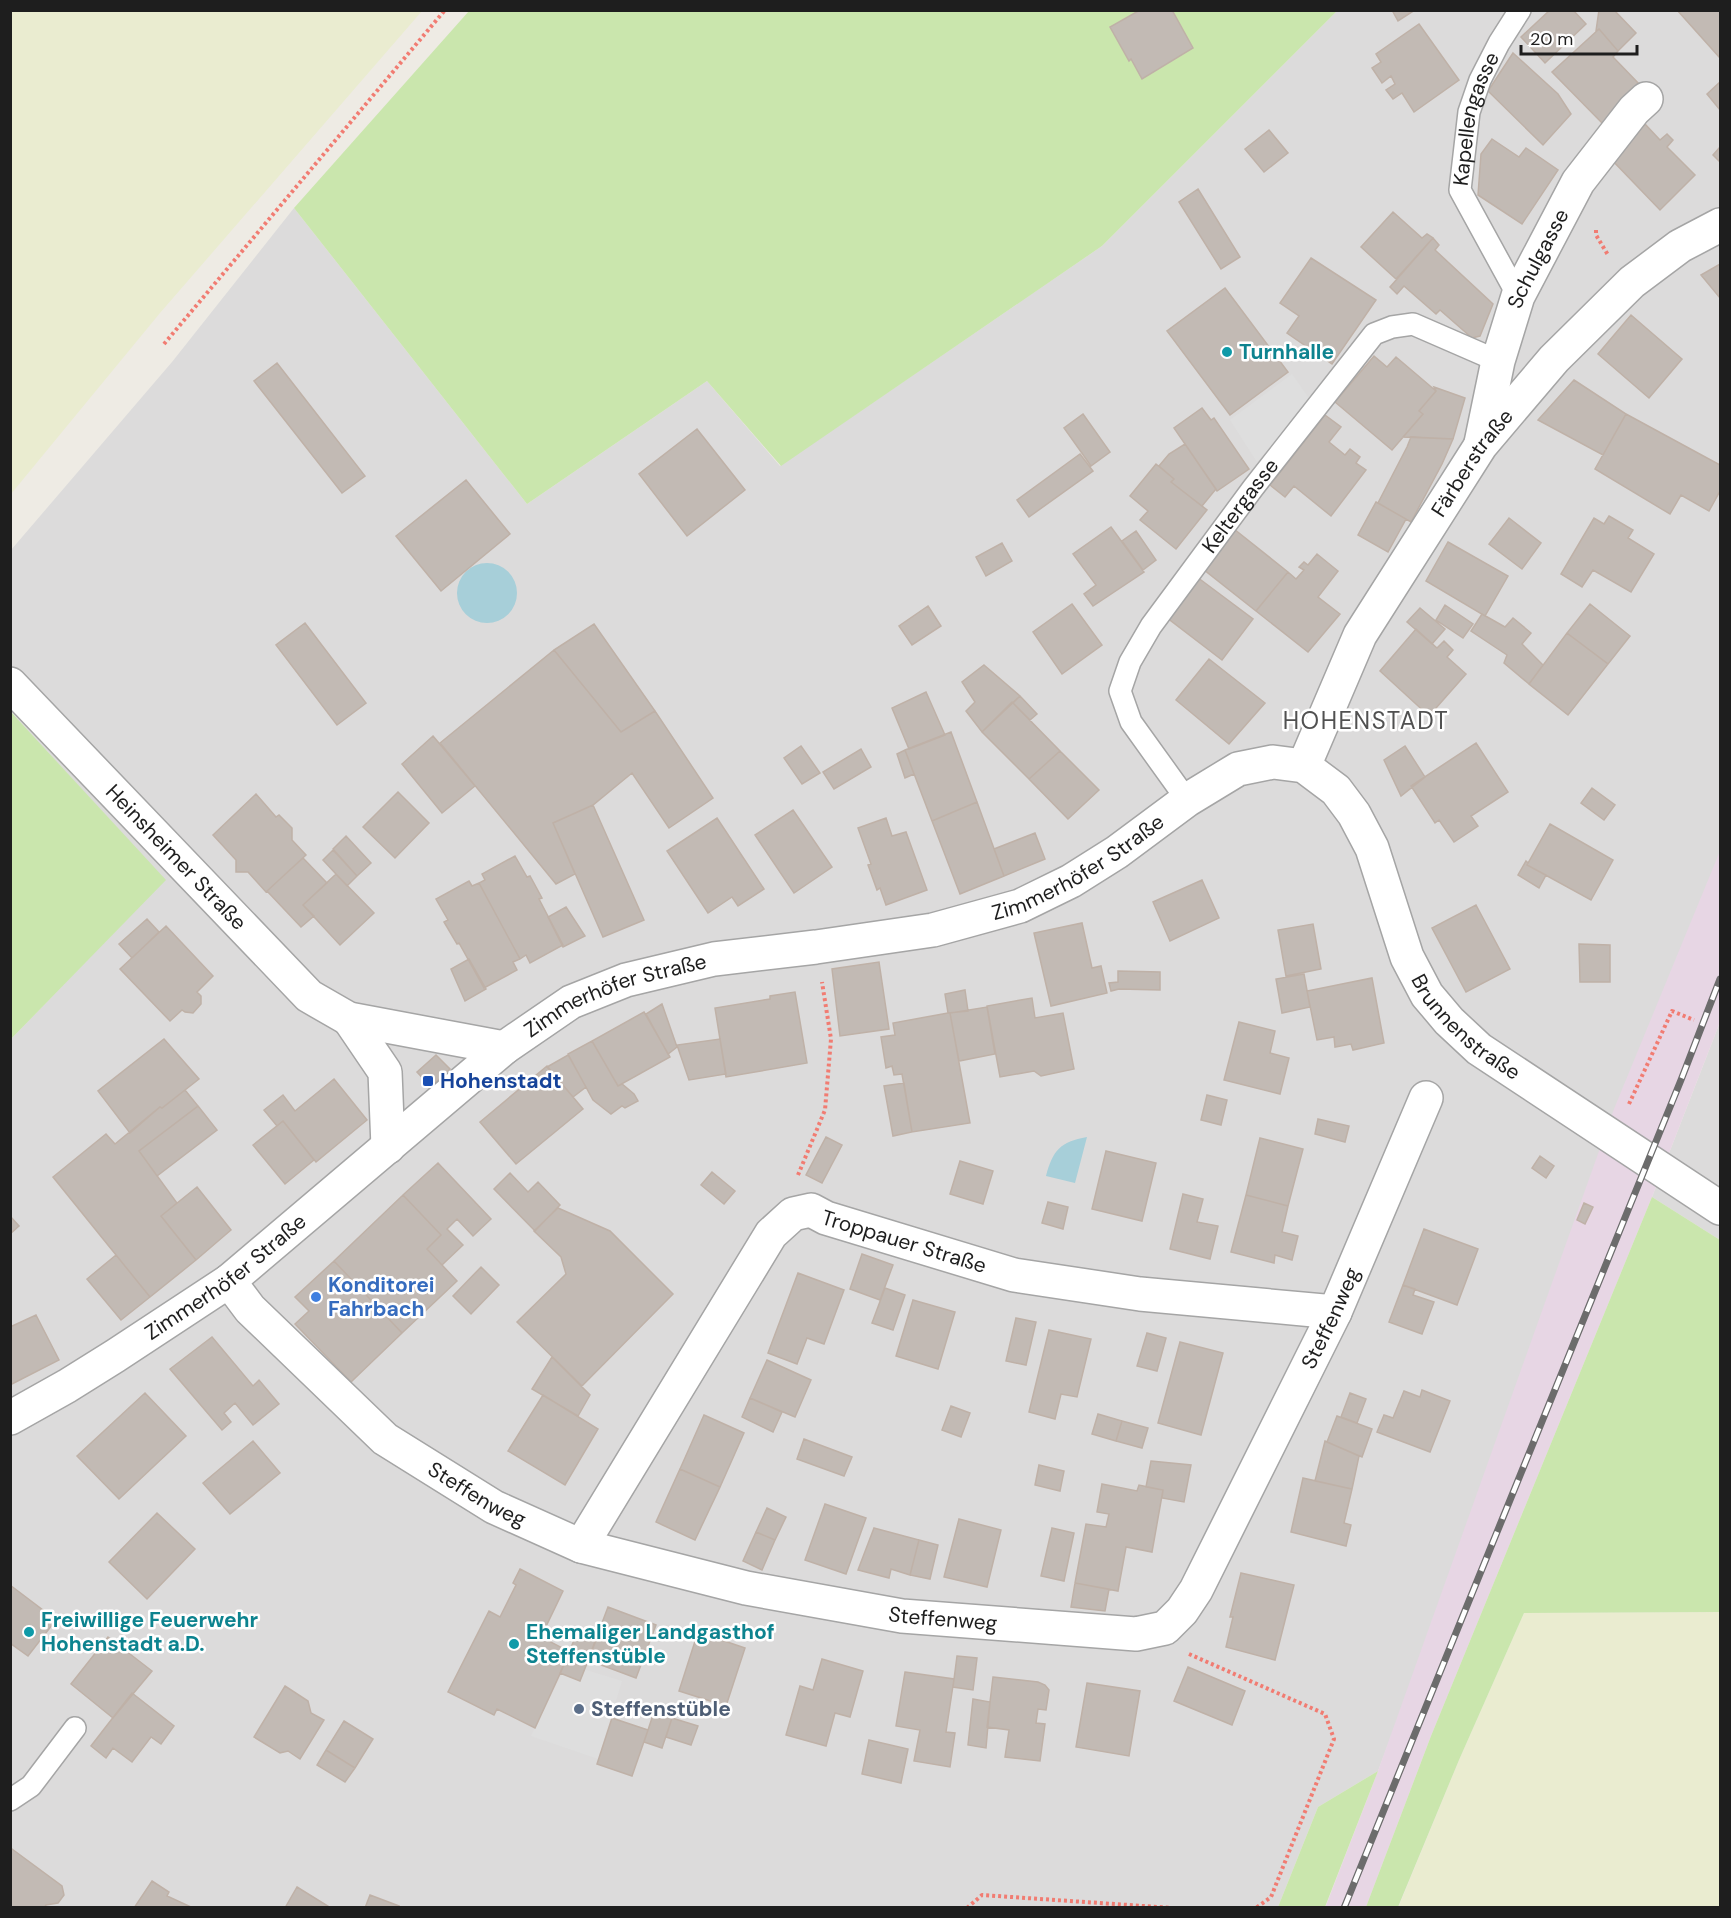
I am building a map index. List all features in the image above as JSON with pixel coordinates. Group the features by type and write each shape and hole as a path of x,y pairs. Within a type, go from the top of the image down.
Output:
{"street":[{"name":"Schulgasse","path":"1481,445 1498,361 1518,296 1578,182 1634,110 1646,99"},
{"name":"Färberstraße","path":"1304,766 1359,635 1481,445 1554,359 1632,282 1680,246 1720,225"},
{"name":"Heinsheimer Straße","path":"10,684 309,996 349,1019 504,1048"},
{"name":"Zimmerhöfer Straße","path":"10,1418 116,1356 229,1281 504,1048 571,1002 626,980 714,958 816,947 933,930 1020,906 1071,881 1117,852 1187,800 1238,769 1273,762 1304,766"},
{"name":"Brunnenstraße","path":"1304,766 1336,790 1354,814 1371,848 1407,957 1427,995 1449,1021 1479,1049 1720,1208"},
{"name":"Heinsheimer Straße","path":"349,1019 385,1072 388,1147"},
{"name":"Steffenweg","path":"229,1281 250,1309 386,1439 494,1507 581,1546 746,1588 902,1616 1136,1634 1165,1628 1182,1611 1196,1590 1335,1312 1426,1098"},
{"name":"Troppauer Straße","path":"581,1546 771,1234 793,1214 811,1210 826,1218 1014,1275 1140,1294 1335,1312"}],"lane":[{"name":"Kapellengasse","path":"1518,296 1460,190 1469,112 1479,80 1520,10"},
{"name":"Keltergasse","path":"1187,800 1131,722 1120,691 1131,662 1151,626 1253,488 1374,334 1392,327 1413,324 1498,361"},
{"path":"10,1800 31,1786 75,1728"}],"path":[{"path":"165,344 446,10"},
{"path":"793,1214 794,1185 825,1110 831,1039 816,947"},
{"path":"1629,1106 1672,1011 1694,1020"},
{"path":"1165,1628 1182,1652 1325,1714 1334,1739 1271,1897 1256,1908"},
{"path":"967,1908 982,1894 1173,1908"}],"shaded area":[{"path":"1337,11 1720,11 1720,863 1378,1771 1318,1807 1278,1907 11,1907 11,1039 165,880 11,712 11,550 172,362 294,208 527,504 707,381 780,466 1102,246"},
{"path":"1292,374 1310,400 1257,462 1230,420"},
{"path":"1720,851 1720,1022 1652,1197 1431,1736 1366,1907 1325,1908 1378,1771 1614,1109"},
{"path":"1720,1022 1720,1240 1652,1197"},
{"name":"Steffenstüble","path":"567,1664 622,1681 598,1759 531,1736"}],"green space":[{"path":"11,10 422,11 160,313 11,494"},
{"path":"469,11 1337,11 1102,246 781,466 707,381 527,504 294,208"},
{"path":"11,712 166,880 11,1039"},
{"path":"1652,1197 1720,1240 1720,1612 1524,1613 1459,1760 1398,1907 1366,1907 1431,1736"},
{"path":"1720,1612 1720,1907 1398,1908 1459,1760 1524,1613"},
{"path":"1378,1771 1325,1907 1278,1907 1318,1807"}],"water":[{"path":"487,563 504,568 512,576 517,593 512,610 504,618 487,623 470,618 462,610 457,593 462,576 470,568"},
{"path":"1087,1137 1075,1183 1046,1176 1059,1149 1070,1142"}],"building":[{"path":"1140,10 1172,10 1193,48 1142,79 1110,27"},
{"path":"1392,10 1415,10 1398,21"},
{"path":"1550,10 1573,10 1586,24 1545,63 1521,37"},
{"path":"1599,10 1614,10 1636,33 1618,51 1599,29 1596,31"},
{"path":"1677,10 1720,10 1720,58"},
{"path":"1419,24 1459,80 1414,112 1402,93 1393,99 1386,90 1395,84 1391,76 1382,83 1372,68 1381,62 1376,54"},
{"path":"1599,29 1618,51 1613,57 1642,87 1603,124 1552,72"},
{"path":"1513,53 1558,94 1571,114 1543,145 1488,91"},
{"path":"1720,82 1720,110 1707,94"},
{"path":"1645,124 1660,140 1667,134 1673,140 1667,147 1695,175 1660,210 1610,158"},
{"path":"1269,130 1288,153 1264,172 1245,149"},
{"path":"1492,139 1519,157 1526,148 1558,170 1522,224 1478,195 1481,154"},
{"path":"1720,147 1720,162 1713,155"},
{"path":"1198,189 1240,257 1221,269 1179,202"},
{"path":"1393,212 1422,238 1427,234 1433,238 1396,279 1361,247"},
{"path":"1433,238 1439,245 1435,250 1493,304 1480,336 1472,338 1440,310 1436,314 1404,286 1397,294 1390,287"},
{"path":"1311,258 1376,300 1332,364 1287,333 1299,316 1280,303"},
{"path":"1720,264 1720,298 1701,275"},
{"name":"Turnhalle","path":"1225,288 1288,372 1230,415 1167,331"},
{"path":"1631,315 1682,359 1649,398 1598,354"},
{"path":"1374,356 1387,367 1396,357 1436,391 1419,411 1423,414 1392,450 1335,402"},
{"path":"277,363 365,476 342,493 254,381"},
{"path":"1574,380 1626,414 1603,455 1538,420"},
{"path":"1434,387 1465,398 1453,439 1403,437 1423,414 1419,411 1436,391"},
{"path":"1202,408 1211,420 1214,418 1249,469 1217,491 1174,428"},
{"path":"1083,414 1110,452 1091,466 1064,428"},
{"path":"1626,414 1720,465 1720,491 1709,511 1681,495 1670,514 1595,469"},
{"path":"1325,415 1341,427 1329,442 1345,455 1350,449 1360,457 1356,463 1366,470 1331,516 1294,486 1285,497 1270,485"},
{"path":"697,429 745,490 687,536 639,474"},
{"path":"1411,437 1453,439 1411,522 1378,503"},
{"path":"1185,444 1216,489 1202,506 1171,482 1174,479 1159,466 1169,454"},
{"path":"1080,454 1093,471 1029,517 1017,500"},
{"path":"1156,464 1174,479 1171,482 1207,510 1176,549 1140,520 1148,511 1130,496"},
{"path":"466,480 510,534 441,591 396,536"},
{"path":"1376,502 1406,519 1388,552 1358,535"},
{"path":"1609,516 1633,530 1628,538 1654,554 1631,592 1593,570 1582,587 1561,574 1594,518 1604,524"},
{"path":"1509,518 1541,543 1522,569 1489,544"},
{"path":"1111,527 1144,572 1093,606 1084,594 1096,585 1073,554"},
{"path":"1234,529 1288,572 1256,611 1203,569"},
{"path":"1136,531 1156,560 1143,570 1122,541"},
{"path":"1448,542 1508,576 1485,616 1426,581"},
{"path":"1002,543 1012,561 986,576 976,557"},
{"path":"1317,554 1338,571 1318,597 1340,614 1308,652 1256,611 1288,572 1296,579 1304,570 1299,567 1304,562 1308,565"},
{"path":"1197,577 1253,619 1222,660 1166,617"},
{"path":"1072,604 1102,645 1062,674 1033,632"},
{"path":"1590,604 1630,636 1608,664 1567,633"},
{"path":"1445,605 1473,624 1463,638 1436,620"},
{"path":"928,606 941,626 912,645 899,626"},
{"path":"1420,608 1445,629 1432,644 1407,622"},
{"path":"1482,614 1505,627 1513,618 1531,633 1522,644 1543,665 1529,684 1504,663 1507,655 1471,631"},
{"path":"305,623 366,703 337,725 276,645"},
{"path":"594,624 655,711 621,732 554,650"},
{"path":"1416,629 1437,648 1444,641 1453,650 1447,657 1466,674 1429,716 1380,671"},
{"path":"1567,633 1608,664 1568,715 1529,684"},
{"path":"554,650 621,732 655,711 713,798 669,828 632,773 593,805 553,823 575,874 556,884 440,743"},
{"path":"1209,659 1265,703 1229,744 1176,700"},
{"path":"984,665 1020,696 982,732 966,711 975,702 962,682"},
{"path":"926,692 945,735 909,749 892,708"},
{"path":"1020,696 1037,714 1030,720 1013,703"},
{"path":"1012,702 1060,751 1029,779 982,732"},
{"path":"951,732 977,802 932,821 905,750"},
{"path":"433,736 475,786 442,813 402,764"},
{"path":"1476,743 1508,792 1471,816 1478,826 1454,842 1439,820 1435,823 1411,786"},
{"path":"801,746 820,773 802,784 784,758"},
{"path":"1405,746 1425,777 1401,796 1384,760"},
{"path":"861,749 871,767 834,789 823,772"},
{"path":"905,750 914,774 905,778 897,754"},
{"path":"1060,751 1099,790 1068,819 1029,779"},
{"path":"1592,788 1615,805 1604,820 1581,803"},
{"path":"398,792 429,823 395,858 363,827"},
{"path":"256,794 276,817 279,815 292,828 292,840 306,855 266,892 248,872 236,872 236,860 213,835"},
{"path":"977,802 1004,876 960,894 932,821"},
{"path":"593,805 644,920 603,937 553,823"},
{"path":"793,810 832,867 794,893 755,835"},
{"path":"717,818 764,889 738,906 732,897 708,913 667,851"},
{"path":"886,818 892,836 906,832 927,890 886,905 880,888 877,890 868,865 871,864 858,828"},
{"path":"1550,824 1613,860 1591,900 1527,865"},
{"path":"1035,833 1045,859 1004,876 994,849"},
{"path":"346,836 371,863 357,876 333,849"},
{"path":"333,850 357,876 347,886 323,860"},
{"path":"515,856 527,877 530,876 542,898 539,899 563,945 530,963 526,955 520,959 479,883 485,880 482,874"},
{"path":"303,858 327,883 303,905 314,916 301,927 267,891"},
{"path":"1526,861 1527,865 1546,875 1539,888 1518,875"},
{"path":"336,874 374,913 340,945 303,905"},
{"path":"1202,880 1219,918 1170,941 1153,902"},
{"path":"469,881 472,886 479,883 520,959 513,962 517,970 484,988 459,943 457,944 444,922 448,920 436,899"},
{"path":"1476,905 1510,969 1466,992 1432,928"},
{"path":"566,907 585,936 563,947 548,917"},
{"path":"147,919 159,932 132,958 119,944"},
{"path":"1082,923 1092,968 1101,966 1107,993 1051,1006 1034,933"},
{"path":"1313,924 1321,969 1286,976 1278,930"},
{"path":"166,926 213,976 197,992 201,996 201,1004 193,1013 182,1010 170,1021 120,969"},
{"path":"1579,944 1610,945 1610,982 1580,982"},
{"path":"469,959 486,989 465,1001 451,969"},
{"path":"879,962 889,1029 840,1036 832,969"},
{"path":"1118,971 1160,972 1160,990 1119,989 1111,991 1109,983 1118,982"},
{"path":"1304,974 1310,1007 1282,1013 1276,979"},
{"path":"1372,978 1384,1043 1353,1050 1351,1044 1335,1047 1334,1037 1317,1040 1307,991"},
{"path":"965,990 968,1011 948,1013 945,994"},
{"path":"795,992 807,1063 726,1077 715,1008 770,999 770,996"},
{"path":"1032,998 1035,1018 1063,1013 1074,1069 1041,1076 1034,1071 1000,1077 987,1006"},
{"path":"662,1004 677,1047 668,1054 646,1014"},
{"path":"987,1007 995,1054 959,1061 950,1013"},
{"path":"644,1012 670,1057 618,1086 592,1041"},
{"path":"950,1013 970,1123 912,1132 902,1074 894,1075 892,1066 886,1068 881,1037 895,1035 893,1023"},
{"path":"1239,1022 1275,1031 1270,1053 1289,1058 1280,1094 1224,1080"},
{"path":"164,1039 199,1079 162,1108 160,1107 130,1133 98,1091"},
{"path":"720,1039 726,1074 689,1080 677,1045"},
{"path":"592,1041 618,1086 622,1084 634,1094 638,1101 625,1108 622,1106 611,1114 593,1100 568,1054"},
{"path":"436,1055 450,1069 431,1087 417,1072"},
{"path":"568,1055 586,1087 573,1097 547,1067"},
{"path":"547,1066 583,1109 516,1164 480,1122"},
{"path":"334,1079 367,1120 316,1162 283,1121 277,1126 264,1110 283,1095 295,1111"},
{"path":"904,1083 912,1132 893,1136 884,1086"},
{"path":"185,1090 198,1106 139,1151 177,1203 161,1216 196,1260 150,1297 53,1177 106,1134 115,1144 160,1107 162,1108"},
{"path":"1207,1095 1227,1100 1221,1125 1201,1120"},
{"path":"198,1106 217,1130 157,1176 139,1151"},
{"path":"1318,1119 1349,1126 1345,1142 1315,1134"},
{"path":"283,1121 314,1160 285,1184 253,1145"},
{"path":"826,1137 842,1145 822,1183 806,1175"},
{"path":"1260,1138 1303,1149 1288,1206 1246,1195"},
{"path":"1106,1151 1156,1163 1142,1221 1092,1209"},
{"path":"1540,1156 1554,1166 1546,1178 1532,1168"},
{"path":"960,1161 993,1171 983,1204 950,1194"},
{"path":"438,1163 491,1219 473,1236 457,1219 447,1229 463,1245 442,1265 427,1249 441,1235 403,1195"},
{"path":"712,1172 735,1191 724,1204 701,1185"},
{"path":"510,1173 528,1192 538,1182 560,1205 535,1231 494,1189"},
{"path":"197,1187 231,1230 196,1260 161,1216"},
{"path":"1183,1194 1203,1199 1197,1222 1218,1226 1210,1259 1170,1249"},
{"path":"403,1195 441,1235 427,1249 457,1281 402,1333 334,1261"},
{"path":"1246,1195 1288,1206 1282,1232 1298,1236 1292,1260 1275,1255 1274,1263 1231,1252"},
{"path":"1048,1202 1068,1207 1063,1229 1042,1223"},
{"path":"1584,1203 1593,1207 1585,1224 1577,1220"},
{"path":"558,1208 610,1231 673,1294 582,1386 517,1322 566,1274 561,1257 534,1231"},
{"path":"10,1216 19,1226 10,1234"},
{"path":"1424,1229 1478,1249 1457,1305 1403,1285"},
{"path":"862,1254 893,1265 880,1300 850,1289"},
{"path":"116,1255 150,1297 121,1320 87,1279"},
{"path":"334,1261 402,1333 351,1382 295,1324 309,1311 295,1297"},
{"path":"481,1267 499,1285 471,1314 453,1296"},
{"path":"798,1273 844,1290 824,1344 807,1338 797,1364 768,1353"},
{"path":"1403,1285 1415,1289 1413,1295 1434,1302 1422,1334 1389,1322"},
{"path":"885,1288 905,1295 893,1330 872,1323"},
{"path":"913,1300 955,1312 938,1369 896,1356"},
{"path":"36,1315 59,1360 10,1385 10,1327"},
{"path":"1016,1318 1036,1322 1026,1365 1006,1361"},
{"path":"1049,1330 1091,1339 1077,1397 1061,1394 1055,1419 1029,1412"},
{"path":"1147,1333 1166,1338 1157,1371 1137,1366"},
{"path":"212,1337 253,1386 259,1380 279,1404 253,1425 235,1403 224,1413 231,1422 222,1430 170,1369"},
{"path":"1180,1342 1223,1353 1201,1435 1158,1423"},
{"path":"552,1357 590,1395 578,1416 532,1389"},
{"path":"767,1360 811,1380 795,1417 750,1398"},
{"path":"1422,1390 1450,1401 1430,1452 1377,1432 1384,1415 1393,1418 1404,1391 1420,1397"},
{"path":"145,1393 186,1436 119,1499 77,1456"},
{"path":"1350,1393 1366,1399 1357,1423 1341,1417"},
{"path":"543,1395 598,1429 565,1485 508,1451"},
{"path":"750,1398 782,1412 773,1432 742,1417"},
{"path":"951,1406 970,1413 961,1437 942,1430"},
{"path":"1098,1414 1122,1421 1116,1441 1092,1434"},
{"path":"704,1415 744,1433 720,1487 680,1469"},
{"path":"1337,1416 1372,1429 1362,1457 1327,1442"},
{"path":"1122,1421 1148,1428 1142,1448 1116,1441"},
{"path":"804,1439 852,1457 844,1476 797,1459"},
{"path":"253,1441 280,1473 230,1514 203,1483"},
{"path":"1325,1441 1359,1456 1352,1489 1315,1481"},
{"path":"1151,1461 1191,1465 1184,1502 1162,1498 1163,1490 1146,1487"},
{"path":"1039,1465 1064,1471 1060,1491 1035,1485"},
{"path":"680,1469 720,1487 695,1540 656,1522"},
{"path":"1303,1478 1352,1489 1344,1523 1351,1525 1346,1546 1291,1532"},
{"path":"1102,1484 1137,1491 1139,1485 1163,1490 1152,1552 1126,1547 1118,1591 1075,1583 1086,1524 1106,1527 1109,1514 1097,1512"},
{"path":"825,1504 866,1518 846,1574 805,1560"},
{"path":"767,1508 786,1517 775,1540 756,1532"},
{"path":"157,1513 195,1549 147,1599 109,1562"},
{"path":"959,1519 1001,1530 987,1587 944,1577"},
{"path":"874,1528 919,1540 910,1575 891,1569 889,1578 858,1570"},
{"path":"1052,1528 1074,1533 1064,1581 1041,1576"},
{"path":"756,1532 775,1540 762,1570 743,1561"},
{"path":"919,1540 938,1545 930,1579 910,1575"},
{"name":"Ehemaliger Landgasthof Steffenstüble","path":"520,1569 563,1591 541,1637 570,1652 535,1728 497,1709 494,1715 448,1692 489,1611 500,1617 516,1585 513,1583"},
{"path":"1241,1573 1294,1585 1275,1660 1226,1647 1233,1617 1230,1617"},
{"path":"1075,1583 1109,1589 1105,1611 1071,1607"},
{"name":"Freiwillige Feuerwehr Hohenstadt a.D.","path":"10,1585 56,1620 28,1656 10,1643"},
{"path":"608,1607 656,1625 636,1678 588,1660"},
{"path":"578,1631 597,1638 580,1681 560,1673"},
{"path":"698,1632 745,1648 726,1706 679,1691"},
{"path":"108,1637 152,1671 113,1718 71,1684"},
{"path":"957,1656 977,1658 973,1690 953,1687"},
{"path":"822,1659 863,1671 850,1717 835,1713 826,1746 786,1735 800,1686 813,1690"},
{"path":"1188,1667 1245,1691 1232,1725 1174,1701"},
{"path":"905,1672 954,1679 946,1732 955,1733 950,1767 914,1761 920,1730 896,1726"},
{"path":"993,1677 1038,1682 1049,1690 1046,1710 1038,1709 1036,1723 1045,1724 1040,1761 1005,1757 1009,1730 987,1727"},
{"path":"1087,1683 1140,1691 1129,1756 1076,1747"},
{"path":"285,1686 308,1701 311,1713 324,1720 300,1759 288,1751 280,1753 254,1737"},
{"path":"132,1693 174,1726 161,1744 151,1737 132,1762 113,1748 106,1758 91,1746"},
{"path":"973,1699 990,1702 986,1748 968,1745"},
{"path":"654,1712 672,1718 662,1748 644,1742"},
{"path":"612,1718 648,1730 632,1776 597,1764"},
{"path":"672,1718 698,1726 691,1745 666,1737"},
{"path":"344,1721 373,1739 355,1768 326,1750"},
{"path":"869,1740 908,1749 901,1783 862,1774"},
{"path":"326,1750 355,1768 345,1782 317,1765"},
{"path":"12,1849 62,1886 64,1895 58,1903 46,1905 44,1908 10,1908 10,1851"},
{"path":"152,1881 169,1892 167,1896 193,1908 134,1908"},
{"path":"297,1887 331,1908 285,1908"},
{"path":"370,1895 399,1906 398,1908 365,1908"}],"railway":[{"path":"1344,1908 1720,979"}],"place":[{"name":"Turnhalle","path":"1227,352"},
{"name":"Hohenstadt","path":"428,1081"},
{"name":"Konditorei Fahrbach","path":"316,1297"},
{"name":"Freiwillige Feuerwehr Hohenstadt a.D.","path":"29,1632"},
{"name":"Ehemaliger Landgasthof Steffenstüble","path":"514,1644"},
{"name":"Steffenstüble","path":"579,1709"}],"district":[{"name":"HOHENSTADT","path":"1366,721"}]}
